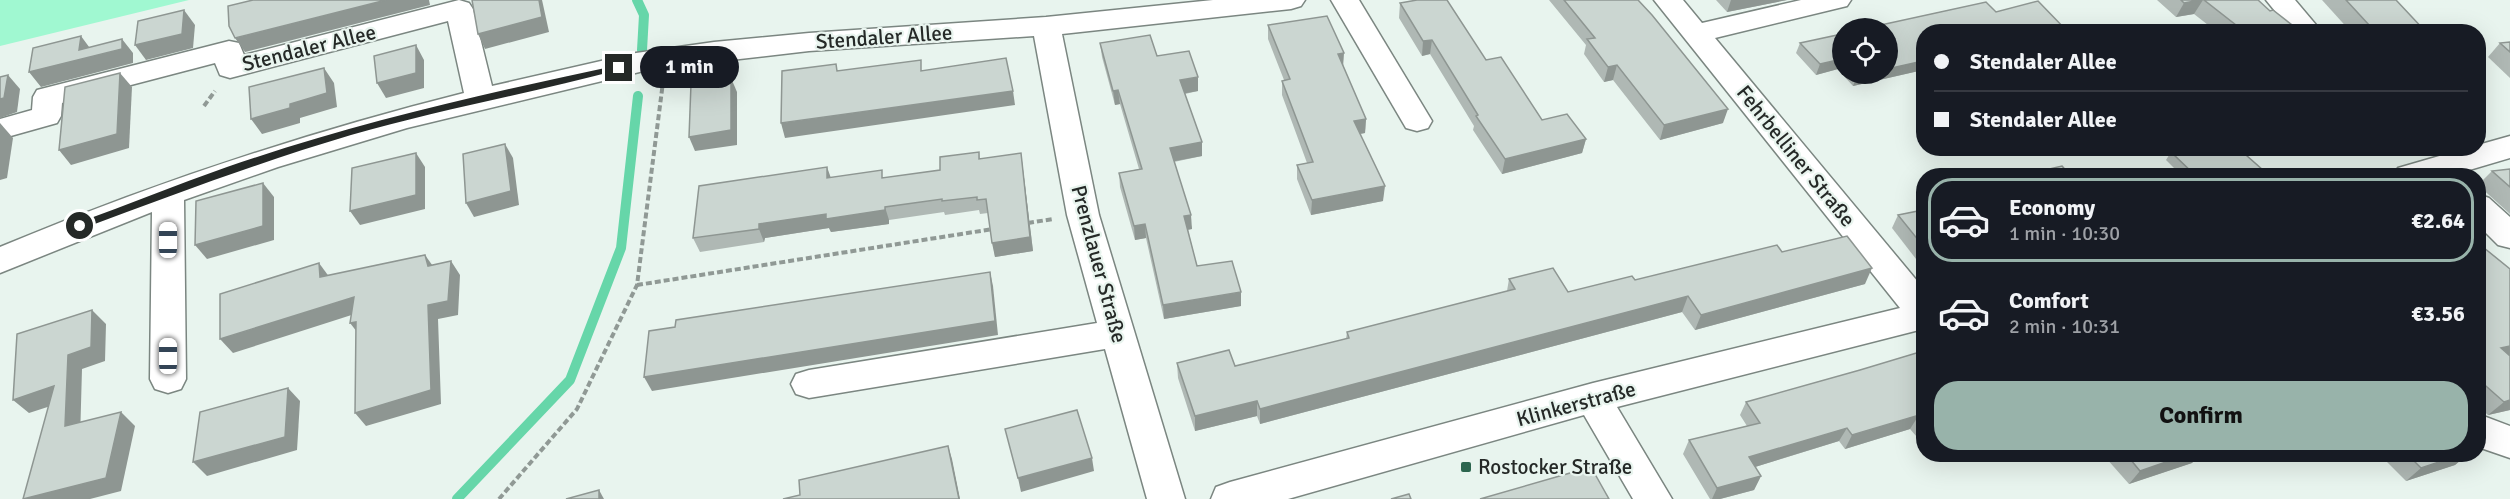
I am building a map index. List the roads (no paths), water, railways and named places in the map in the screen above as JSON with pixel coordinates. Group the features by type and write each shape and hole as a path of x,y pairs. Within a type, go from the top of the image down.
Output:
{"street":[{"name":"Stendaler Allee","path":"0,261 80,226 231,169 351,132 480,98 666,57 865,36 1046,26 1291,0"},
{"path":"1345,0 1417,121"},
{"name":"Fehrbelliner Straße","path":"1668,0 1916,305"},
{"path":"1696,34 1837,0"},
{"path":"2280,0 2301,24"},
{"name":"Stendaler Allee","path":"0,129 46,116 48,97 143,72 229,50 230,68 459,9 480,98"},
{"name":"Prenzlauer Straße","path":"1046,26 1083,215 1166,499"},
{"path":"2486,153 2510,147"},
{"path":"2424,167 2471,156"},
{"path":"168,194 168,379"},
{"path":"2486,214 2510,236"},
{"name":"Klinkerstraße","path":"1230,499 1593,398 1916,316"},
{"path":"809,384 1117,333"},
{"path":"1593,398 1653,499"},
{"path":"2486,433 2498,440 2510,442"}],"waterway":[{"path":"637,0 644,15 642,50"},
{"path":"457,499 570,380 621,248 638,96"}],"place":[{"name":"Rostocker Straße","path":"1466,467"}]}
